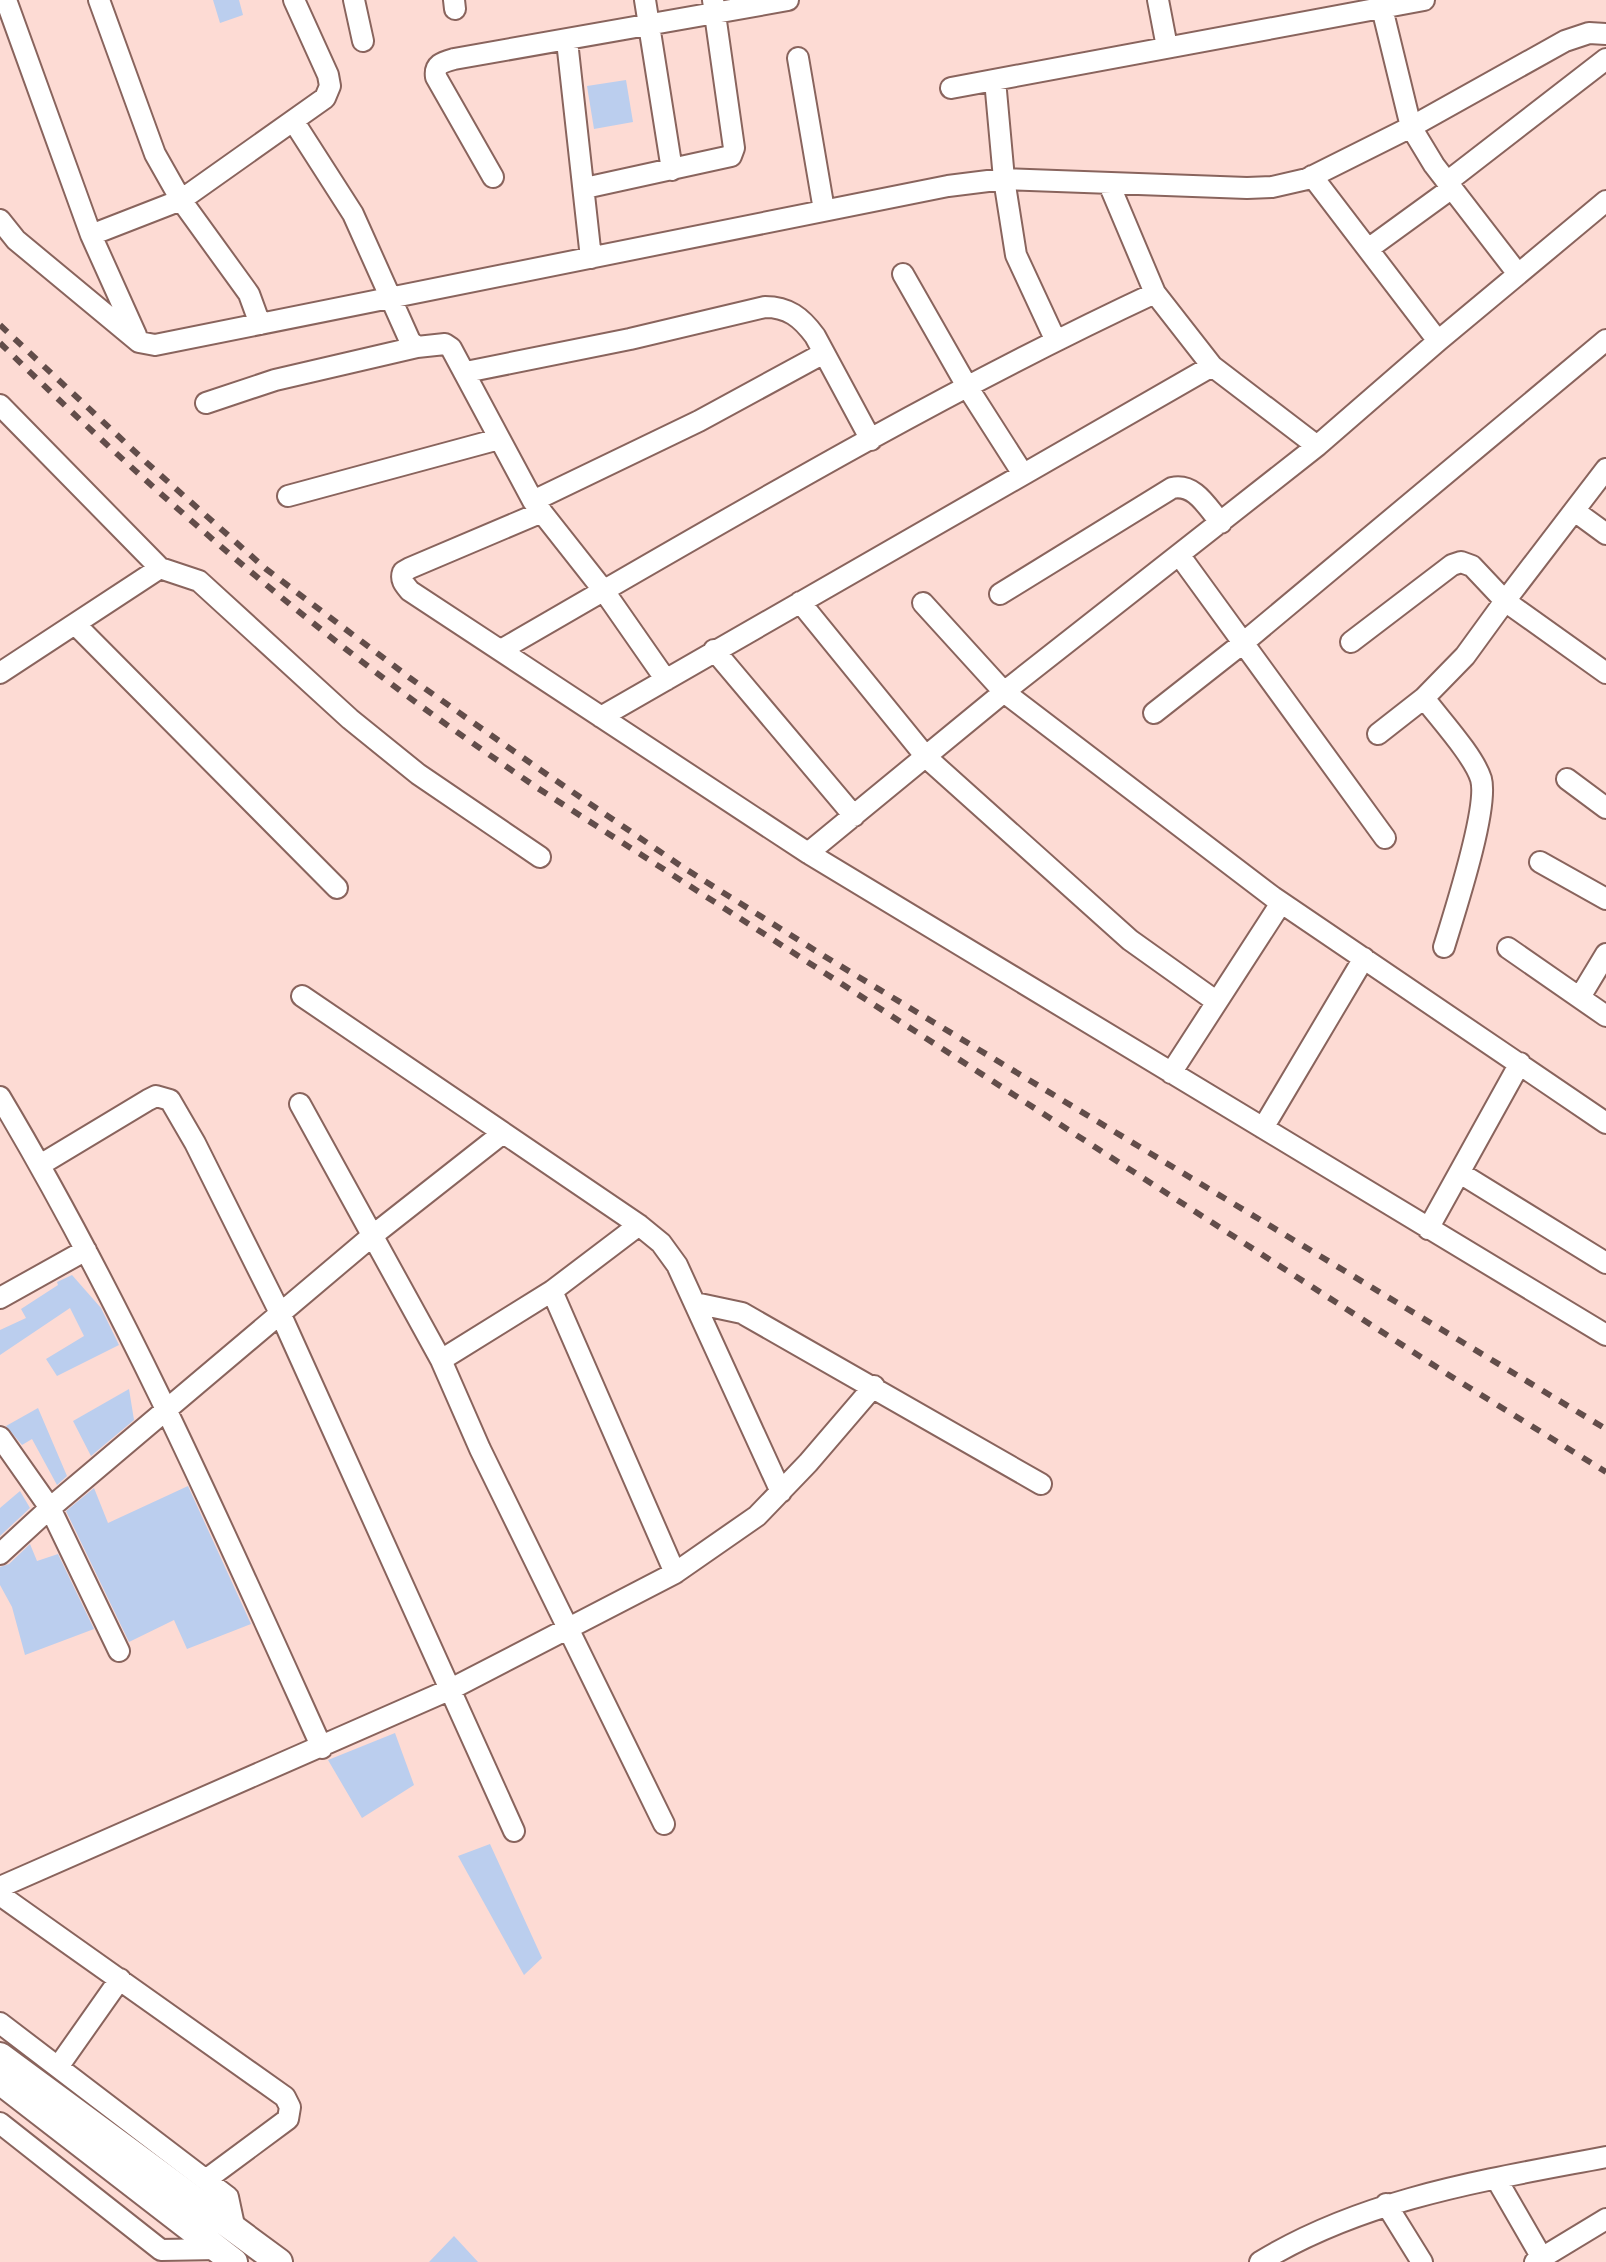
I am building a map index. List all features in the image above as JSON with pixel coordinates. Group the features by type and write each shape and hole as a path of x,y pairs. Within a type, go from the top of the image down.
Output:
{"main road":[{"path":"0,2056 206,2208 229,2247"},
{"path":"0,2081 184,2225 229,2247 279,2262"}],"street":[{"path":"6,0 91,235 139,342"},
{"path":"99,0 155,154 181,200 244,285 260,324"},
{"path":"91,235 181,200 325,98 330,86 328,75 294,0"},
{"path":"354,0 363,41"},
{"path":"645,0 672,170"},
{"path":"493,177 436,77 438,65 454,59 649,25 714,6 788,0"},
{"path":"1158,0 1167,47"},
{"path":"951,88 1380,3 1424,0"},
{"path":"1380,3 1411,127 1450,185 1518,274"},
{"path":"585,188 727,159 733,153 714,6"},
{"path":"0,220 16,240 139,342 155,345 916,190 1004,179 1247,188 1289,184 1312,176 1411,127 1565,41 1589,33 1606,34"},
{"path":"567,41 591,258"},
{"path":"798,58 824,210"},
{"path":"1368,249 1606,59"},
{"path":"995,80 1004,179 1016,255 1055,339"},
{"path":"294,122 367,239 390,298 410,341 417,347"},
{"path":"1312,176 1438,341"},
{"path":"1109,184 1155,293 1212,366 1317,446"},
{"path":"808,853 1004,692 1317,446 1606,201"},
{"path":"903,274 968,388 1023,474"},
{"path":"501,650 1055,339 1155,293"},
{"path":"466,372 630,339 765,307 781,307 804,321 871,440"},
{"path":"1154,713 1243,643 1606,340"},
{"path":"206,403 275,380 417,347 449,346 466,372 537,507 604,591 666,680"},
{"path":"824,353 537,507 410,568 401,577 410,591 808,853 1606,1335"},
{"path":"601,717 1212,366"},
{"path":"0,405 160,568 199,581 350,719 451,798 540,857"},
{"path":"288,496 499,439"},
{"path":"1378,734 1424,698 1456,667 1606,469"},
{"path":"1000,594 1172,488 1185,486 1193,491 1221,523"},
{"path":"1576,512 1606,534"},
{"path":"1180,556 1385,838"},
{"path":"1351,642 1452,565 1461,562 1472,566 1505,601 1606,673"},
{"path":"0,673 160,568"},
{"path":"800,602 927,758 1130,940 1217,1002"},
{"path":"923,603 1004,692 1281,903 1606,1123"},
{"path":"75,624 337,888"},
{"path":"714,650 854,816"},
{"path":"1424,698 1473,764 1482,786 1468,866 1444,947"},
{"path":"1567,779 1606,808"},
{"path":"1540,862 1606,899"},
{"path":"1171,1073 1281,903"},
{"path":"1508,948 1606,1016"},
{"path":"1580,997 1606,954"},
{"path":"1263,1128 1364,958"},
{"path":"302,996 639,1225 668,1250 781,1492"},
{"path":"1428,1229 1520,1063"},
{"path":"40,1165 148,1100 156,1096 170,1100 203,1157 280,1313 514,1831"},
{"path":"0,1097 86,1250 167,1410 322,1748"},
{"path":"300,1104 441,1360 480,1449 664,1824"},
{"path":"0,1554 280,1313 503,1133"},
{"path":"1460,1173 1606,1263"},
{"path":"441,1360 552,1291 639,1225"},
{"path":"0,1298 86,1250"},
{"path":"552,1291 675,1573"},
{"path":"695,1303 742,1313 1041,1484"},
{"path":"0,1887 451,1689 675,1573 740,1529 781,1492 874,1386"},
{"path":"0,1437 50,1508 119,1651"},
{"path":"0,1895 285,2097 290,2107 288,2119 280,2128 207,2179"},
{"path":"58,2067 120,1979"},
{"path":"0,2023 228,2197 229,2247 161,2250 0,2123"},
{"path":"1260,2262 1314,2232 1386,2204 1606,2157"},
{"path":"1497,2180 1538,2260 1606,2219"},
{"path":"1386,2204 1422,2262"}],"building":[{"path":"213,0 239,0 243,15 220,23"},
{"path":"626,80 633,122 594,129 587,86"},
{"path":"72,1275 101,1308 119,1345 57,1376 46,1359 84,1336 70,1308 0,1355 0,1330 26,1318 21,1309 58,1285 57,1282"},
{"path":"129,1389 134,1420 91,1456 73,1421"},
{"path":"38,1408 67,1476 57,1485 32,1439 22,1445 6,1426"},
{"path":"188,1486 251,1624 187,1649 174,1620 129,1642 66,1511 94,1488 108,1523"},
{"path":"20,1491 30,1508 0,1536 0,1508"},
{"path":"30,1544 37,1561 58,1554 94,1629 25,1655 12,1607 0,1585 0,1567 9,1564"},
{"path":"395,1733 414,1785 362,1818 328,1760"},
{"path":"490,1844 542,1958 524,1975 458,1856"},
{"path":"454,2236 478,2262 429,2262"}],"railway":[{"path":"0,325 266,569 410,678 539,769 684,868 824,956 1606,1429"},
{"path":"0,343 96,435 246,568 349,652 469,740 536,787 1452,1377 1606,1472"}]}
